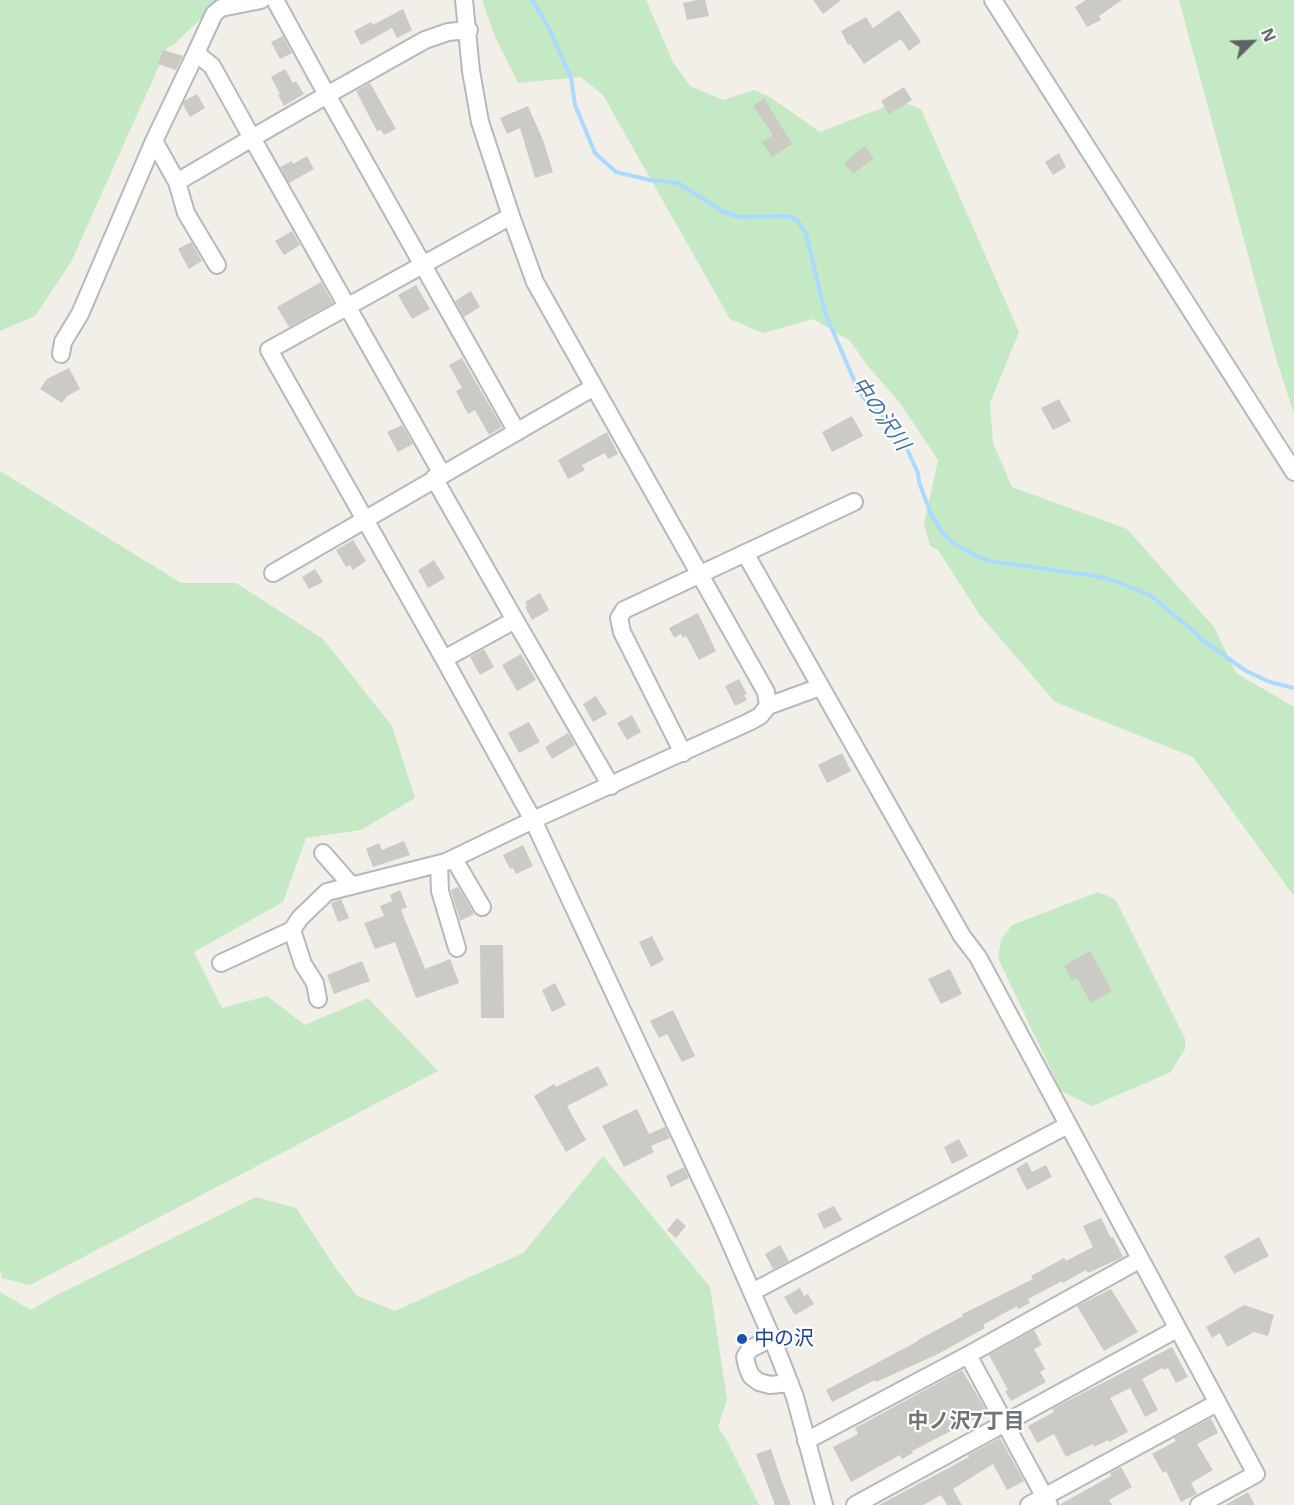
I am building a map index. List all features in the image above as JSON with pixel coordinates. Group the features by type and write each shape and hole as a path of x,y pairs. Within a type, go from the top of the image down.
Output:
{"street":[{"path":"61,354 63,342 80,314 154,141 214,14 221,8 261,0"},
{"path":"275,0 517,432"},
{"path":"464,0 469,30 471,71 480,122 510,216 536,282 766,692 768,706"},
{"path":"993,0 1294,472"},
{"path":"177,182 424,40 448,32 469,30"},
{"path":"196,53 212,66 346,306 515,620 611,786"},
{"path":"154,141 177,182 186,213 217,265"},
{"path":"510,216 269,350 533,820 772,1338 790,1383 824,1505"},
{"path":"273,573 594,387"},
{"path":"683,753 622,632 619,618 624,610 854,502"},
{"path":"745,553 962,936 978,957 1256,1474 1199,1505"},
{"path":"444,659 515,620"},
{"path":"221,963 292,930 311,906 327,892 447,862 533,820 749,722 760,716 768,706 820,687"},
{"path":"323,853 352,886"},
{"path":"447,862 482,906"},
{"path":"447,862 440,891 457,948"},
{"path":"292,930 303,964 315,983 318,999"},
{"path":"752,1292 1068,1125"},
{"path":"806,1441 968,1355 1139,1260"},
{"path":"855,1505 1177,1329"},
{"path":"772,1338 750,1348 746,1357 747,1366 752,1376 759,1382 770,1385 790,1383"},
{"path":"968,1355 1046,1501"},
{"path":"1029,1505 1046,1501 1217,1403"}],"green space":[{"path":"0,0 221,0 167,48 71,262 35,316 0,331"},
{"path":"482,0 646,0 673,62 690,86 723,100 754,90 770,97 820,132 900,101 921,109 1019,332 990,403 993,443 1012,487 1127,529 1214,627 1236,673 1294,707 1294,896 1193,757 1055,702 980,615 938,550 930,546 924,524 938,460 900,403 867,365 850,341 813,319 763,333 730,319 603,95 581,77 518,83 495,37"},
{"path":"1179,0 1294,0 1294,414 1276,358"},
{"path":"0,471 181,583 236,583 323,639 392,726 415,798 361,830 306,838 283,902 194,952 222,1008 267,996 305,1025 368,998 438,1071 30,1285 2,1278 0,1269"},
{"path":"1098,892 1115,899 1185,1039 1185,1049 1171,1072 1092,1106 1061,1091 998,958 1001,940 1012,925"},
{"path":"603,1156 710,1287 727,1399 718,1427 759,1505 0,1505 0,1292 31,1310 256,1197 296,1208 357,1296 395,1311 523,1253"}],"building":[{"path":"705,0 709,16 687,20 683,3"},
{"path":"813,0 841,0 823,14"},
{"path":"1086,0 1122,0 1099,16 1101,20 1087,27 1075,7"},
{"path":"403,9 412,30 397,38 392,28 361,45 354,31 371,22 373,25"},
{"path":"899,10 921,42 909,51 901,39 864,64 850,44 848,45 841,31 866,17 873,28"},
{"path":"283,36 292,53 280,59 271,42"},
{"path":"163,50 183,56 176,70 158,64"},
{"path":"285,69 293,83 296,81 304,94 284,106 271,77"},
{"path":"370,83 396,129 384,135 381,130 377,131 356,91"},
{"path":"904,87 912,100 889,114 881,101"},
{"path":"197,94 205,108 190,117 183,105 184,101"},
{"path":"764,98 792,144 772,157 762,142 773,135 753,106"},
{"path":"528,106 543,140 553,172 535,178 520,128 507,134 500,118"},
{"path":"865,146 874,158 853,174 844,163"},
{"path":"1059,153 1066,167 1053,175 1045,162"},
{"path":"307,156 314,169 289,183 280,167 292,161 293,164"},
{"path":"292,231 300,245 284,255 275,241"},
{"path":"191,242 202,261 189,269 178,249"},
{"path":"321,282 333,303 289,327 277,307"},
{"path":"416,285 430,309 412,319 398,295"},
{"path":"471,291 480,307 464,317 455,301"},
{"path":"462,358 502,427 489,435 475,410 468,414 456,391 462,388 449,365"},
{"path":"69,368 80,389 67,396 62,403 40,389 47,379"},
{"path":"1059,399 1071,421 1053,430 1041,408"},
{"path":"852,416 863,436 832,452 822,432"},
{"path":"402,425 413,444 398,452 387,432"},
{"path":"607,432 618,454 608,459 605,453 582,465 585,470 568,479 558,460"},
{"path":"353,540 366,561 353,570 350,565 346,567 336,550"},
{"path":"434,560 445,578 428,588 418,570"},
{"path":"315,569 323,582 309,589 302,577"},
{"path":"540,593 549,610 532,620 525,607 527,606 525,602"},
{"path":"698,613 716,651 699,660 686,636 683,638 681,634 674,638 669,628"},
{"path":"484,649 494,667 480,675 470,657"},
{"path":"521,654 536,680 517,691 502,665"},
{"path":"739,679 747,694 744,695 747,700 735,706 725,686"},
{"path":"596,696 607,714 593,722 583,704"},
{"path":"632,715 641,732 627,740 617,723"},
{"path":"529,722 540,742 519,753 508,733"},
{"path":"568,733 575,745 552,759 545,747"},
{"path":"842,753 851,771 827,783 818,765"},
{"path":"404,841 410,855 373,867 366,849 379,843 382,850"},
{"path":"523,845 533,866 516,874 513,868 510,869 503,855"},
{"path":"458,887 474,914 460,921 451,890"},
{"path":"400,890 407,907 401,910 425,969 450,959 459,983 416,998 395,942 375,949 364,923 384,916 380,906 392,901 390,895"},
{"path":"341,899 349,918 338,922 331,903"},
{"path":"652,936 664,960 651,967 639,942"},
{"path":"480,945 503,945 504,1018 481,1018"},
{"path":"1090,951 1112,991 1091,1003 1077,978 1072,980 1064,966"},
{"path":"362,961 370,981 334,994 327,975"},
{"path":"950,969 962,994 941,1004 928,979"},
{"path":"555,983 566,1005 552,1012 542,990"},
{"path":"673,1010 695,1056 682,1062 667,1034 659,1038 650,1021"},
{"path":"598,1066 608,1085 567,1106 586,1140 566,1152 534,1096 554,1084 556,1087"},
{"path":"637,1109 649,1134 665,1127 670,1138 651,1146 654,1152 624,1167 602,1126"},
{"path":"959,1139 968,1156 952,1164 944,1147"},
{"path":"1027,1162 1032,1172 1046,1165 1052,1177 1027,1190 1016,1169"},
{"path":"684,1167 689,1178 671,1187 666,1176"},
{"path":"834,1206 842,1220 824,1229 817,1214"},
{"path":"677,1218 686,1226 676,1238 667,1230"},
{"path":"1101,1218 1123,1257 1088,1273 1086,1270 1063,1283 1062,1281 1028,1299 1030,1303 1018,1309 1017,1306 983,1325 985,1328 938,1354 876,1382 875,1380 832,1402 826,1390 963,1316 962,1314 1033,1279 1031,1276 1064,1258 1066,1261 1093,1247 1083,1226"},
{"path":"1259,1237 1269,1256 1234,1274 1224,1256"},
{"path":"780,1245 789,1261 773,1269 765,1254"},
{"path":"800,1288 804,1296 808,1294 814,1304 795,1315 784,1297"},
{"path":"1111,1289 1138,1332 1104,1351 1077,1306"},
{"path":"1244,1305 1274,1315 1268,1336 1254,1332 1227,1347 1220,1333 1212,1338 1206,1327"},
{"path":"1034,1330 1042,1345 1034,1349 1045,1369 1040,1372 1046,1382 1011,1401 1005,1391 1008,1390 989,1355"},
{"path":"1172,1347 1188,1377 1176,1383 1168,1368 1164,1370 1162,1368 1142,1379 1158,1410 1145,1417 1130,1388 1110,1398 1128,1432 1109,1442 1108,1440 1094,1447 1093,1444 1066,1457 1054,1434 1037,1443 1028,1426 1054,1412 1052,1409"},
{"path":"962,1370 989,1415 976,1422 974,1419 912,1451 913,1453 902,1459 900,1455 851,1482 833,1447 858,1434 855,1428"},
{"path":"1211,1418 1218,1433 1197,1444 1213,1470 1191,1483 1197,1494 1181,1502 1166,1471 1163,1473 1152,1454 1176,1441 1174,1438"},
{"path":"1000,1438 1024,1481 1007,1490 993,1464 953,1489 962,1505 947,1505 941,1495 923,1505 879,1505 969,1457 968,1455"},
{"path":"771,1449 791,1505 775,1505 756,1454"},
{"path":"1121,1467 1132,1487 1109,1500 1112,1505 1059,1505 1111,1476 1110,1473"},
{"path":"1248,1492 1255,1505 1225,1505"}],"waterway":[{"name":"中の沢川","path":"532,0 548,26 571,78 575,105 595,153 616,172 650,180 678,183 722,211 739,217 788,216 797,220 806,233 825,313 858,389 867,402 901,436 918,473 931,514 942,532 955,544 990,561 1095,576 1150,595 1201,639 1246,671 1270,682 1294,688"}],"place":[{"name":"中の沢","path":"742,1339"}],"district":[{"name":"中ノ沢7丁目","path":"966,1422"}]}
